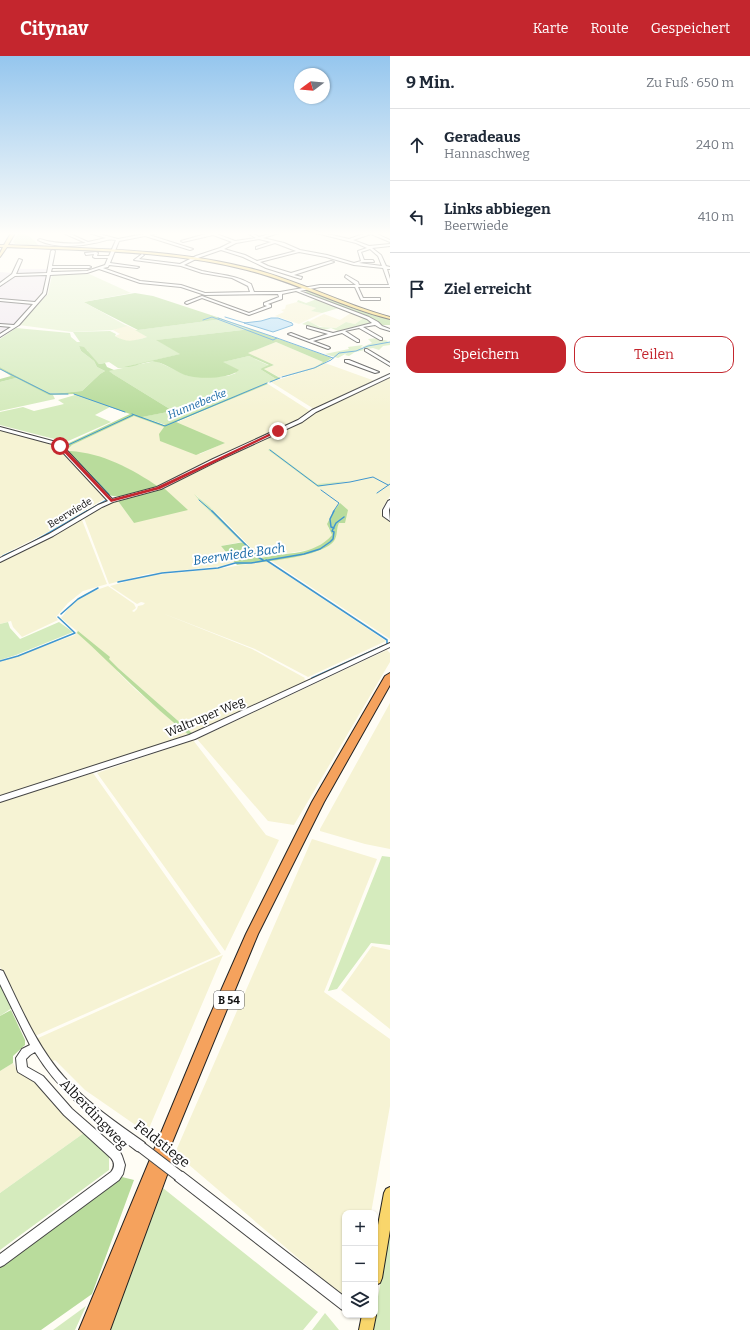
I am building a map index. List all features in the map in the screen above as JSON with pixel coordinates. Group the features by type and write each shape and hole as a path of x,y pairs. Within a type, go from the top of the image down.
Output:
{"highway":[{"name":"B 54","path":"88,1330 214,1020 255,928 314,809 390,676"},
{"name":"B 54","path":"101,1330 171,1144 227,1006 258,935 312,824 390,685"}],"main road":[{"path":"318,292 356,308 390,318"},
{"path":"378,1261 390,1193"}],"street":[{"path":"0,336 14,326 46,292"},
{"path":"196,292 249,314 270,306 265,304 281,298 280,293"},
{"path":"187,303 204,296 283,292"},
{"path":"304,292 370,318 376,323 390,330"},
{"path":"359,292 362,299 379,298"},
{"path":"0,300 36,303"},
{"path":"309,341 376,323"},
{"path":"0,325 14,326"},
{"path":"308,327 333,334"},
{"path":"360,327 381,339"},
{"path":"342,331 358,341"},
{"path":"290,334 328,348"},
{"path":"366,350 373,354 383,369"},
{"path":"346,362 383,369"},
{"name":"Beerwiede","path":"0,560 51,535 96,508 111,501 158,488 300,421 314,411 390,375"},
{"path":"0,428 58,444 111,501"},
{"path":"390,502 386,516 390,519"},
{"name":"Waltruper Weg","path":"0,799 192,737 390,645"},
{"name":"Feldstiege","path":"0,974 37,1046 51,1069 78,1098 342,1303"},
{"name":"Alberdingweg","path":"0,1260 115,1176 120,1169 120,1162 115,1154 68,1112 39,1079 22,1069 21,1058 26,1052 37,1046"}],"shaded area":[{"path":"0,292 42,292 14,324 0,334"},
{"path":"297,302 316,308 312,311 322,313 299,324 275,316 284,312 281,310 285,309 286,305"},
{"path":"351,313 365,317 355,324 346,322 336,328 323,327 308,322 324,314 340,320"},
{"path":"126,325 147,337 130,342 115,336 120,334 113,330"},
{"path":"276,342 323,362 314,368 279,377 264,369 274,365 247,353"},
{"path":"325,363 375,381 314,409 271,382 316,368"},
{"path":"390,377 390,496 381,510 382,515 390,522 390,639 270,560 304,555 319,551 331,544 335,539 336,530 339,523 345,523 340,504 332,513 328,527 332,535 326,542 313,549 261,558 222,518 196,495 202,504 241,542 221,546 235,562 222,566 147,574 109,584 84,518 102,507 118,501 134,523 165,489 162,489 210,464 305,420 315,412"},
{"path":"268,384 310,411 300,419 206,462 159,487 125,467 108,460 70,451 69,449 72,445 134,416 164,427 200,454 224,443 175,423"},
{"path":"0,430 54,445 104,497 104,499 46,533 0,556"},
{"path":"82,520 107,584 83,591 68,603 56,617 58,620 22,637 13,627 11,621 0,624 0,562 53,536"},
{"path":"266,561 386,641 308,677 255,649 162,613 252,649 305,678 304,679 307,681 193,734 118,668 118,672 135,689 189,735 0,796 0,662 75,635 77,631 61,618 72,604 85,594 108,586 134,604 136,608 132,611 134,612 138,606 145,603 141,602 137,604 110,586 146,576 223,568"},
{"path":"387,650 390,653 390,662 294,825 268,821 197,739"},
{"path":"390,703 390,849 365,844 320,831 320,829"},
{"path":"193,740 266,835 279,840 225,951 97,773"},
{"path":"93,773 221,954 35,1036 0,967 0,802"},
{"path":"312,839 377,859 324,992 390,1039 390,1106 372,1210 342,1210 342,1295 175,1153"},
{"path":"372,946 390,950 390,1029 341,990"},
{"path":"223,955 147,1133 85,1090 55,1060 47,1065 36,1039"},
{"path":"13,1063 18,1072 37,1081 84,1133 0,1193 0,1071"}],"green space":[{"path":"48,292 130,292 131,293 84,302 127,326 113,330 72,332 19,325"},
{"path":"314,292 349,307 390,319 390,325 381,325 375,320 305,293"},
{"path":"135,293 153,296 223,319 138,330 83,302"},
{"path":"317,299 339,308 322,313 311,311 316,308 297,302 298,300 306,303"},
{"path":"365,317 373,323 338,331 331,328 324,330 302,324 308,321 320,327 336,328 346,322 355,324"},
{"path":"223,319 251,329 157,340 181,354 125,367 156,361 188,376 228,376 236,373 222,362 249,356 270,366 260,369 276,379 166,425 141,417 173,411 108,371 123,368 118,368 109,362 99,364 87,352 88,351 79,346 81,351 94,361 97,367 105,371 82,391 51,394 0,367 0,339 16,328 70,333 71,337 77,342 80,342 73,332 110,331 116,334 115,336 123,340 131,341 147,337 135,330"},
{"path":"251,329 332,358 316,368 283,377 314,368 323,362 276,342 248,353 274,365 264,369 280,378 271,382 270,381 276,379 260,369 269,365 249,356 223,362 239,370 229,375 215,378 188,376 161,363 153,361 124,367 180,354 156,340"},
{"path":"377,338 390,342 390,345 383,346 379,350 373,348 366,349 362,347 372,343 368,339"},
{"path":"363,345 361,347 365,350 355,352 349,356 345,355 347,353 338,358 325,354 349,349 348,347"},
{"path":"79,346 84,347 99,364 105,363 107,367 114,370 109,371 113,374 173,411 142,417 164,425 266,383 268,384 176,422 225,443 196,455 160,441 159,434 164,427 134,416 72,445 69,448 65,448 67,444 130,414 74,394 49,395 16,378 0,382 0,379 11,376 0,369 0,367 51,394 82,391 105,371 97,367 94,361 81,351"},
{"path":"16,378 53,395 55,399 0,411 0,382"},
{"path":"75,395 110,407 95,415 111,422 66,442 0,425 0,412 23,407 34,411 64,404 58,400"},
{"path":"270,449 317,484 348,481 318,487 268,450"},
{"path":"70,451 94,455 117,463 159,487 125,496 112,496 106,494 67,452"},
{"path":"165,489 188,510 134,523 118,501"},
{"path":"194,494 209,506 244,542 241,542 202,504"},
{"path":"340,503 348,510 345,523 339,523 334,541 327,547 316,552 274,561 237,565 221,546 244,542 261,558 299,552 317,547 332,535 327,524 333,512"},
{"path":"8,622 10,628 20,639 59,622 73,632 0,660 0,624"},
{"path":"78,631 110,657 109,659 118,668 193,734 189,735 160,711 77,633"},
{"path":"382,856 390,857 390,945 371,943 337,989 328,991"},
{"path":"0,980 12,1008 0,1016"},
{"path":"11,1010 25,1040 25,1045 13,1056 13,1063 0,1071 0,1016"},
{"path":"84,1133 109,1157 109,1170 0,1250 0,1193"},
{"path":"118,1176 134,1180 92,1294 41,1330 0,1330 0,1265"},
{"path":"163,1188 318,1312 303,1330 107,1330"},
{"path":"390,1230 390,1330 372,1330 374,1318 378,1318 378,1297"},
{"path":"86,1306 75,1330 53,1330"},
{"path":"325,1313 339,1330 312,1330"}],"water":[{"path":"271,318 278,318 292,323 293,325 273,332 244,323 261,321"}],"waterway":[{"path":"203,320 212,317 273,340 277,338"},
{"path":"225,317 245,323"},
{"path":"218,318 277,338"},
{"path":"277,338 333,358"},
{"name":"Hunnebecke","path":"282,377 314,368 331,360 339,353 356,351 368,346 390,342"},
{"name":"Hunnebecke","path":"0,369 50,394 68,394"},
{"name":"Hunnebecke","path":"270,382 280,378"},
{"name":"Hunnebecke","path":"132,414 165,426 267,383"},
{"name":"Hunnebecke","path":"74,394 125,412"},
{"path":"67,449 68,445 133,415"},
{"path":"270,450 318,486 350,482 373,477 388,485"},
{"path":"68,451 109,494 109,497"},
{"name":"Beerwiede Bach","path":"377,493 390,484"},
{"path":"321,490 339,503 333,512"},
{"path":"85,512 106,500"},
{"path":"199,500 213,512"},
{"path":"33,542 87,511"},
{"path":"334,511 330,519 331,527 334,528"},
{"path":"213,512 258,557 263,560"},
{"name":"Beerwiede Bach","path":"334,528 336,523 344,517"},
{"name":"Beerwiede Bach","path":"267,560 304,554 320,549 333,539 334,532 332,531 334,528"},
{"path":"3,556 14,551"},
{"name":"Beerwiede Bach","path":"118,582 162,573 218,568 235,563 251,563 267,560"},
{"path":"267,560 387,640 387,644"},
{"name":"Beerwiede Bach","path":"61,614 78,599 98,588"},
{"name":"Beerwiede Bach","path":"0,661 18,656 75,633 58,617"},
{"path":"312,678 383,646"}],"route":[{"path":"60,446 111,501 158,488 278,431"}]}
